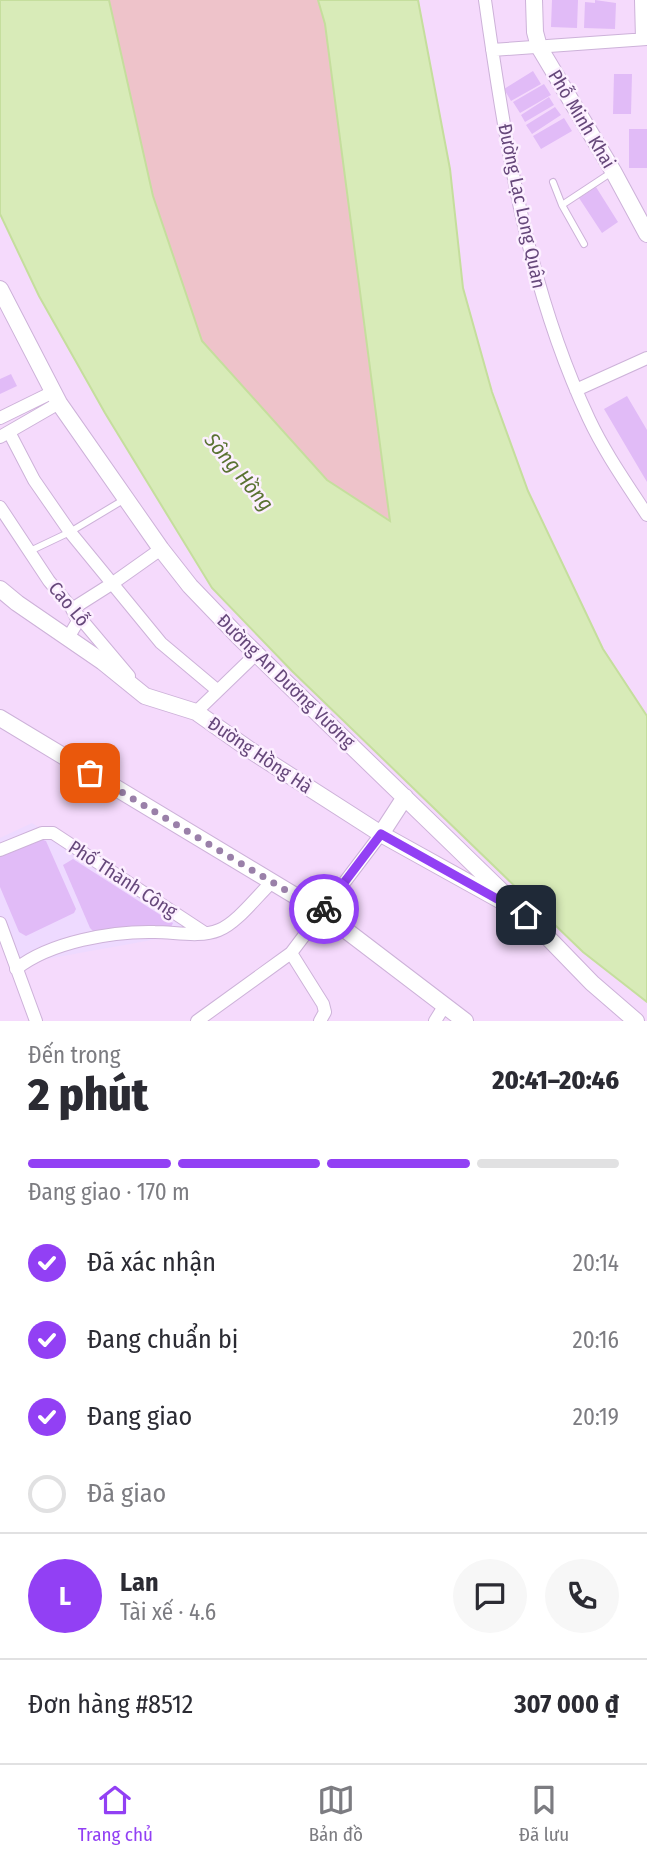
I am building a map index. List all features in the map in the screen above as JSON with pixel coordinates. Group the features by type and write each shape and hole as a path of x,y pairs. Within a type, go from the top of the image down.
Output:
{"street":[{"name":"Đường Lạc Long Quân","path":"485,0 517,201 544,302 576,390 614,464 647,515"},
{"name":"Phỗ Minh Khai","path":"534,0 535,32 539,47 647,234"},
{"path":"492,50 644,39 641,0"},
{"name":"Đường An Dương Vương","path":"0,289 56,397 161,549 190,586 592,983 636,1021"},
{"path":"576,390 647,358"},
{"path":"0,417 56,397"},
{"path":"56,397 5,435 70,532 161,643 217,690"},
{"name":"Cao Lỗ","path":"0,507 29,552 72,609 145,696"},
{"path":"68,638 78,621 72,609 161,549"},
{"name":"Đường Hồng Hà","path":"0,589 103,662 145,696 196,712 381,834 526,915"},
{"path":"196,712 256,654"},
{"path":"0,718 322,912 465,1021"},
{"path":"197,1021 291,953 381,834 405,797"},
{"name":"Phố Thành Công","path":"0,850 42,833 53,833 205,933"},
{"name":"Phố Thành Công","path":"16,969 31,957 92,938 151,932 205,933 223,929 271,883"},
{"path":"0,923 36,1021"},
{"path":"291,953 323,1004 325,1012 320,1021"},
{"path":"435,1021 445,1005"}],"lane":[{"path":"562,205 613,171"},
{"path":"553,182 562,205 584,244"},
{"path":"29,552 70,532 125,498"}],"shaded area":[{"path":"0,0 647,0 647,1021 0,1021"},
{"path":"109,0 318,0 325,24 391,521 327,480 202,341 153,196"},
{"path":"32,823 196,932 13,965 0,933 0,838"}],"water":[{"name":"Sông Hồng","path":"0,0 109,0 153,196 202,341 327,480 390,521 325,24 318,0 418,0 450,169 463,288 492,392 528,491 603,649 647,716 647,1002 583,952 292,671 212,588 105,413 39,296 0,214"}],"building":[{"path":"552,0 578,0 577,28 551,27"},
{"path":"595,0 616,3 615,29 584,28 585,2 595,3"},
{"path":"533,71 541,84 511,101 504,89"},
{"path":"614,74 632,74 631,114 613,114"},
{"path":"544,84 551,95 520,113 513,102"},
{"path":"549,97 554,105 525,122 521,115"},
{"path":"555,107 561,115 532,134 526,125"},
{"path":"564,118 572,131 541,149 533,136"},
{"path":"629,129 647,129 647,168 629,168"},
{"path":"596,187 618,222 602,233 579,198"},
{"path":"11,374 17,386 0,394 0,379"},
{"path":"627,396 647,430 647,482 604,409"},
{"path":"38,838 46,841 76,909 74,913 26,936 19,932 0,887 0,856"},
{"path":"73,859 173,923 171,927 96,934 90,928 63,865"}],"way so far":[{"path":"90,773 271,883 322,912 324,909"}],"route":[{"path":"324,909 381,834 526,915"}]}
